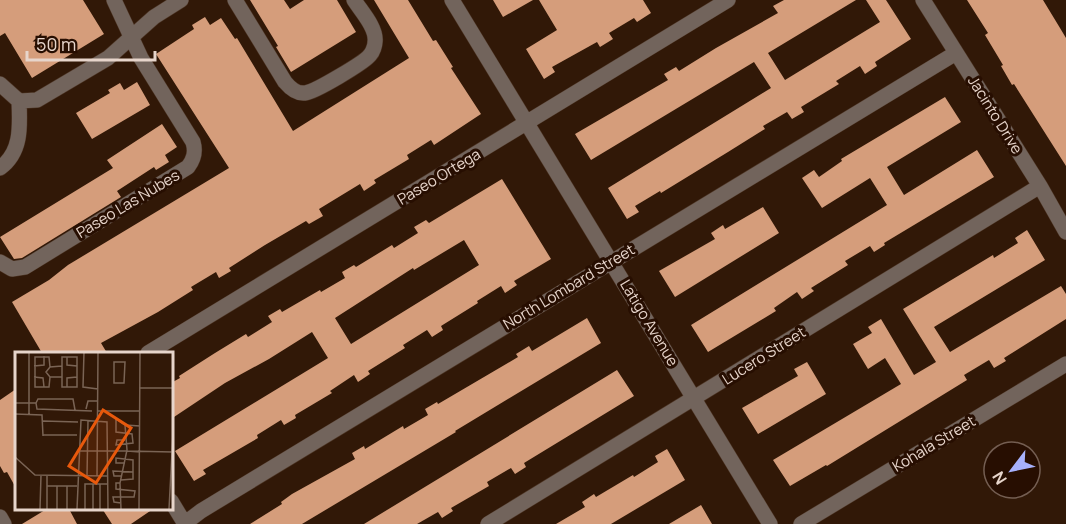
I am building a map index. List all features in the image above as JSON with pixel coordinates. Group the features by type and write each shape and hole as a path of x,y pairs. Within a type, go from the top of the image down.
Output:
{"street":[{"path":"114,0 131,37"},
{"path":"0,84 19,101 37,100 108,58 154,17 181,0"},
{"path":"235,0 285,82 291,89 306,93 364,61 371,54 375,35 354,0"},
{"name":"Latigo Avenue","path":"452,0 770,524"},
{"name":"Paseo Ortega","path":"150,352 728,0"},
{"name":"Jacinto Drive","path":"923,0 1040,186 1066,232"},
{"name":"Paseo Las Nubes","path":"0,262 12,269 25,267 188,167 193,161 195,150 193,142 141,58 131,37"},
{"name":"North Lombard Street","path":"184,524 201,511 956,53"},
{"path":"5,164 16,147 20,127 19,101"},
{"name":"Lucero Street","path":"488,524 1040,186"},
{"name":"Kohala Street","path":"801,524 1066,364"},
{"path":"172,503 184,524"},
{"path":"0,518 4,524"}],"building":[{"path":"0,0 83,0 104,34 32,78 5,33 0,36"},
{"path":"250,0 284,0 290,9 304,0 337,0 356,32 291,72"},
{"path":"374,0 408,0 433,41 436,40 481,114 434,145 431,140 407,155 409,159 374,180 376,183 364,191 360,184 319,209 323,216 309,224 306,221 265,245 229,268 231,271 219,278 216,272 191,287 193,290 158,312 101,343 106,352 41,352 12,302 49,280 68,265 229,168 156,54 194,29 192,25 205,17 210,25 221,18 235,39 237,38 293,131 409,58"},
{"path":"493,0 533,0 503,17"},
{"path":"539,0 643,0 651,13 637,22 634,18 609,33 613,39 600,47 597,42 552,67 555,72 544,79 526,49 557,30"},
{"path":"784,0 856,0 768,53 785,80 880,22 866,0 886,0 911,39 875,62 877,66 865,74 860,66 836,81 839,84 801,107 804,112 792,119 787,112 763,126 765,129 728,152 661,193 660,191 635,206 639,212 627,219 608,188 771,88 754,62 591,160 575,134 668,80 664,74 676,67 679,71 778,13 773,6"},
{"path":"967,0 1043,0 1066,38 1066,166 1014,84 1012,85 985,35 988,33"},
{"path":"137,82 150,105 92,139 76,113 110,93 108,90 120,83 124,90"},
{"path":"945,97 961,122 887,167 904,195 977,150 994,177 884,243 885,245 874,252 870,246 845,261 848,265 811,288 814,291 802,299 797,292 774,308 776,311 708,352 691,325 887,205 870,178 822,208 802,178 814,170 819,177 842,161 841,159"},
{"path":"162,124 177,147 165,155 169,162 156,170 154,167 117,191 121,197 22,258 14,259 0,237 113,168 107,160"},
{"path":"502,179 551,259 514,281 517,285 505,293 501,286 477,301 478,303 441,326 443,330 432,337 427,330 403,345 405,348 368,371 370,374 358,382 354,375 330,391 332,393 295,415 296,418 284,425 281,420 257,435 258,438 203,470 206,474 194,481 175,451 328,358 312,332 225,383 172,418 172,382 246,334 248,337 272,322 268,316 280,309 282,312 320,290 321,292 345,278 342,272 354,265 356,267 392,245 394,248 418,233 414,227 426,220 429,223","holes":["464,240 479,265 351,344 335,318 413,268 414,270"]},
{"path":"763,207 779,233 675,297 659,271 715,239 711,233 723,225 725,229"},
{"path":"1027,230 1045,260 934,327 950,352 1061,286 1066,294 1066,319 1004,358 1006,361 994,368 989,360 964,375 967,380 827,466 790,486 773,460 901,384 885,358 868,369 853,344 872,333 868,327 881,319 914,375 936,362 903,309 993,255 994,258 1018,243 1015,238"},
{"path":"587,318 601,343 456,432 302,524 250,524 282,504 281,502 292,494 355,459 352,453 364,446 365,449 403,426 404,429 428,415 425,409 437,402 438,404 518,357 516,354 529,346 532,351"},
{"path":"807,362 826,394 758,434 742,408 798,376 794,369"},
{"path":"617,370 634,396 524,463 526,467 515,474 511,468 487,482 489,486 451,508 453,511 442,518 438,512 417,524 364,524"},
{"path":"15,390 15,486 7,472 4,473 0,466 0,400"},
{"path":"667,449 685,480 611,524 556,524 585,507 582,502 594,494 596,497 658,462 655,456"},
{"path":"701,505 712,524 669,524"},
{"path":"47,509 69,509 77,524 22,524"},
{"path":"102,509 153,509 131,524 112,524"}]}
